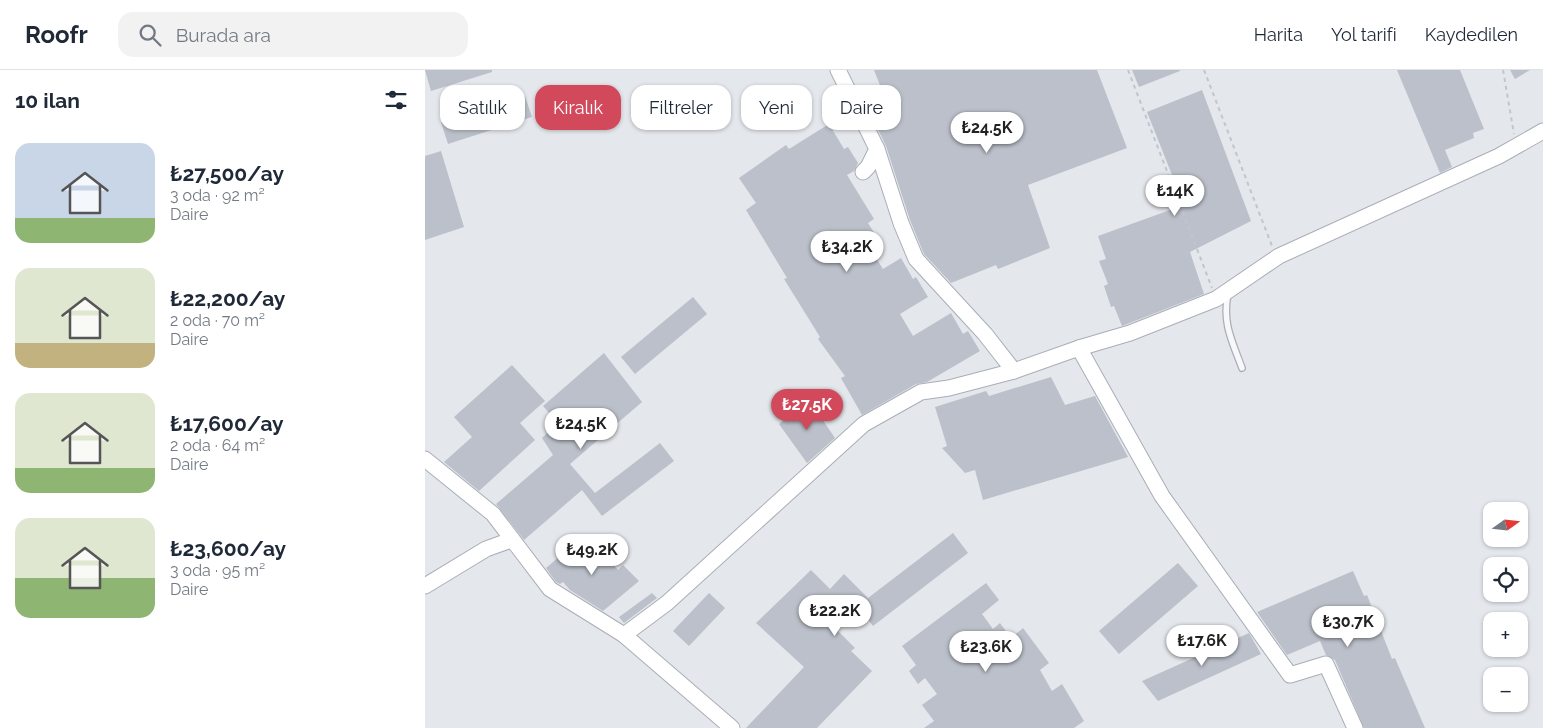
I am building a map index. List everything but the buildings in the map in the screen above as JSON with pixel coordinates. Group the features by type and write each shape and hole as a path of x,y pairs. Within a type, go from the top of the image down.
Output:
{"street":[{"path":"838,70 877,149 901,223 916,259 985,334 1014,371"},
{"path":"623,635 667,603 864,424 921,392 949,388 1014,371 1079,348 1130,334 1222,296 1279,256 1339,230 1516,146 1543,131"},
{"path":"863,172 868,167 877,149"},
{"path":"1079,348 1162,496 1239,605 1291,674 1326,664 1355,728"},
{"path":"425,459 493,514 511,540 550,588 623,635 732,728"},
{"path":"425,586 486,549 511,540"}],"lane":[{"path":"1222,296 1227,330 1242,368"}],"path":[{"path":"1128,70 1222,296"},
{"path":"1204,70 1269,240 1279,256"},
{"path":"1503,70 1516,146"}]}
